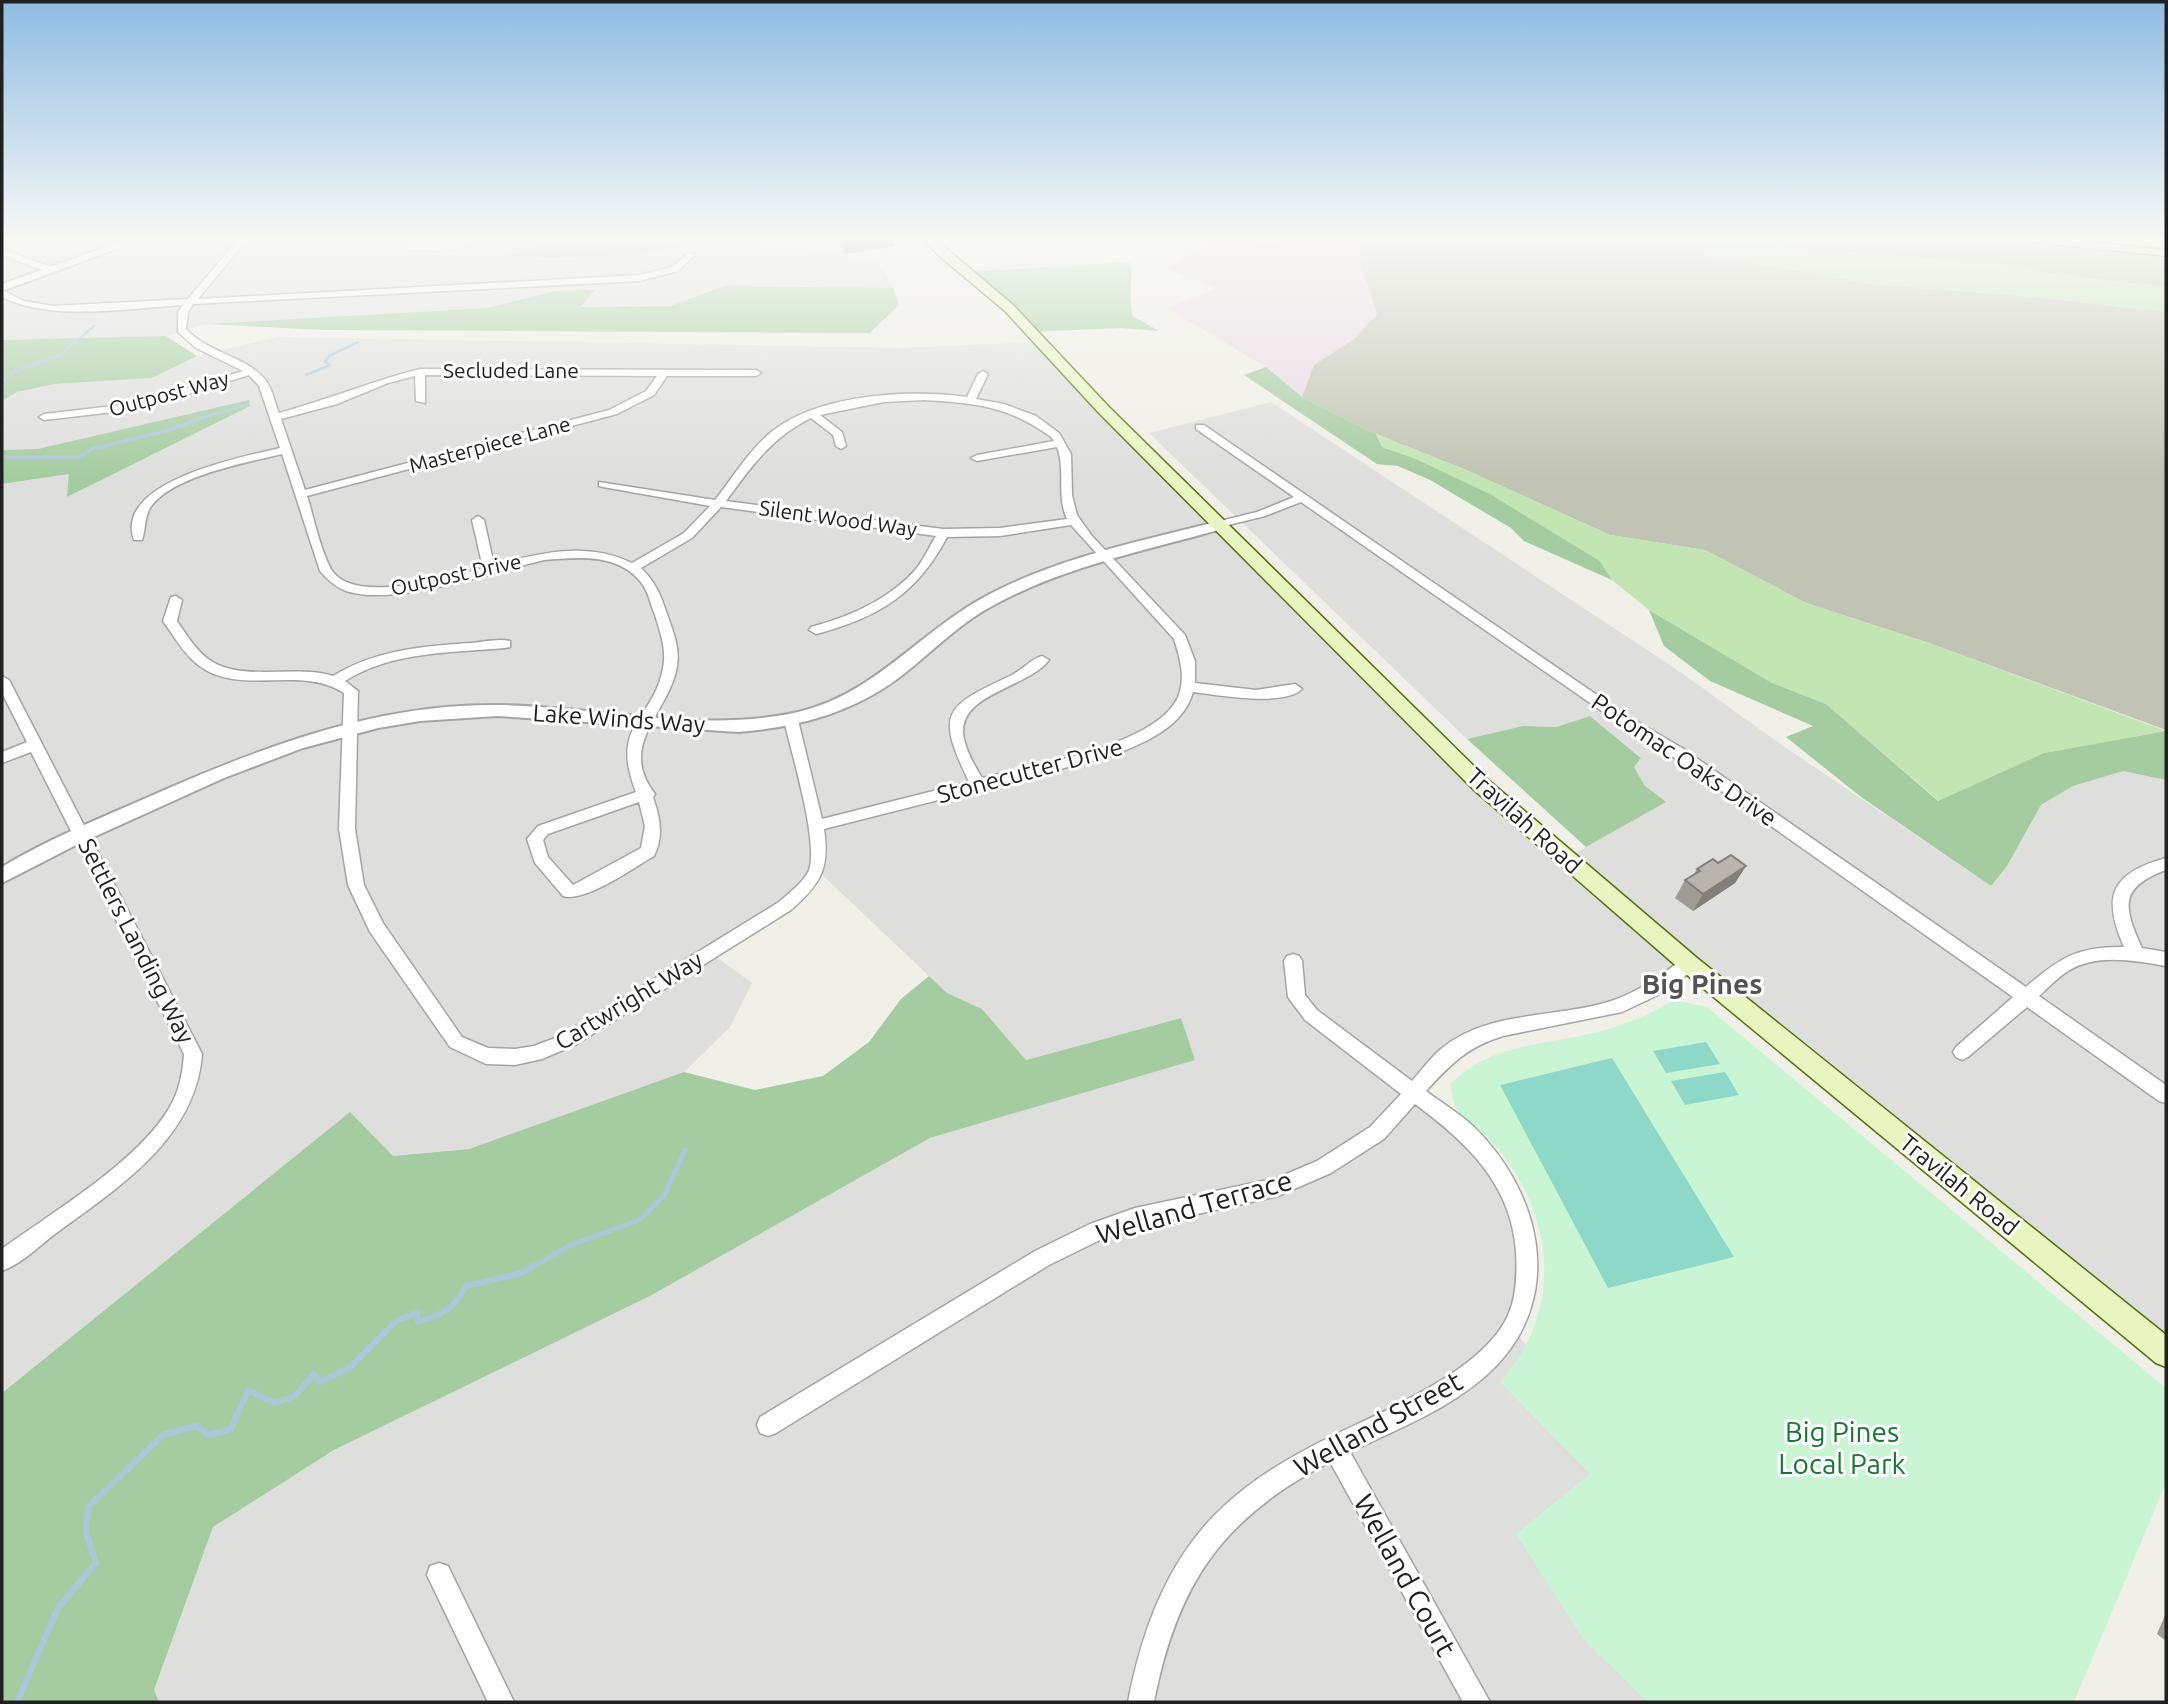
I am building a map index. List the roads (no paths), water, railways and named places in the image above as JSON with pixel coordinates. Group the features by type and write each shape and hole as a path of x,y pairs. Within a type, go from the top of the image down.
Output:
{"main road":[{"name":"Travilah Road","path":"1019,319 1104,410 1480,784 1689,964 2166,1353"}],"street":[{"path":"182,319 181,330 189,341 252,371"},
{"name":"Outpost Way","path":"44,416 140,406 252,371"},
{"name":"Outpost Drive","path":"252,371 264,385 326,571 337,582 353,589 398,589 544,556 572,554 606,557 633,568"},
{"path":"420,372 421,401"},
{"name":"Secluded Lane","path":"274,418 334,402 384,381 420,372 756,373"},
{"name":"Masterpiece Lane","path":"301,494 613,412 650,393 665,372"},
{"path":"970,401 983,374"},
{"path":"647,794 543,830 535,839 541,859 569,892 579,891 648,852 653,842 647,794 635,767 634,748 668,676 671,643 649,584 633,568 683,539 703,522 770,438 812,414 850,402 881,398 970,401 1023,414 1043,425 1061,443 1068,459 1066,498 1075,521 1180,638 1188,656 1189,687 1256,695 1295,689"},
{"path":"812,414 838,434 841,446"},
{"name":"Potomac Oaks Drive","path":"1200,427 1621,718 1677,752 2166,1095"},
{"path":"977,458 1061,443"},
{"path":"138,537 139,516 172,485 203,471 285,450"},
{"name":"Silent Wood Way","path":"603,484 943,533 1000,532 1075,521"},
{"path":"1220,524 1261,514 1302,498"},
{"path":"478,520 489,569"},
{"name":"Lake Winds Way","path":"2,876 82,834 242,763 286,746 351,728 411,716 464,711 738,726 791,720 831,709 869,690 956,622 1002,594 1220,524"},
{"path":"816,629 850,621 907,584 924,566 943,533"},
{"path":"176,600 170,621 199,659 209,667 241,674 323,675 338,679 349,670 382,658 505,644"},
{"path":"978,786 956,738 955,726 963,709 984,692 1026,676 1042,660"},
{"name":"Cartwright Way","path":"338,679 351,691 347,829 356,885 376,927 456,1042 486,1056 536,1054 569,1041 785,906 817,869 819,844 791,720"},
{"name":"Settlers Landing Way","path":"2,680 193,1054 193,1073 182,1104 169,1125 132,1162 2,1261"},
{"name":"Stonecutter Drive","path":"815,826 978,786 1138,741 1173,716 1189,687"},
{"path":"2,758 36,744"},
{"path":"2136,954 2118,912 2119,896 2137,877 2166,864"},
{"path":"1962,1052 2062,966 2080,957 2102,952 2166,959"},
{"name":"Welland Street","path":"1141,1702 1161,1620 1179,1580 1232,1514 1266,1486 1334,1447 1444,1391 1480,1367 1513,1329 1527,1289 1526,1230 1502,1175 1469,1134 1311,1015 1297,997 1293,961"},
{"name":"Welland Terrace","path":"768,1425 1042,1258 1097,1231 1135,1218 1278,1187 1324,1167 1377,1133 1411,1091 1448,1054 1479,1036 1503,1028 1616,1007 1654,989 1689,964"},
{"name":"Welland Court","path":"1334,1447 1477,1702"},
{"path":"439,1576 501,1702"}],"waterway":[{"path":"2,382 14,372 62,354 94,326"},
{"path":"306,375 330,365 325,362 329,356 358,342"},
{"path":"203,417 247,405"},
{"path":"2,457 80,457 92,449 166,431 203,417"},
{"path":"529,1269 571,1245 639,1220 664,1196 685,1150"},
{"path":"17,1702 58,1608 96,1563 86,1532 88,1507 163,1435 196,1426 209,1435 231,1429 248,1390 274,1403 295,1396 314,1374 320,1382 350,1367 396,1321 417,1313 418,1322 433,1317 452,1305 466,1286 522,1273 532,1267"}],"district":[{"name":"Big Pines","path":"1702,984"}],"park label":[{"name":"Big Pines Local Park","path":"1842,1448"}]}
